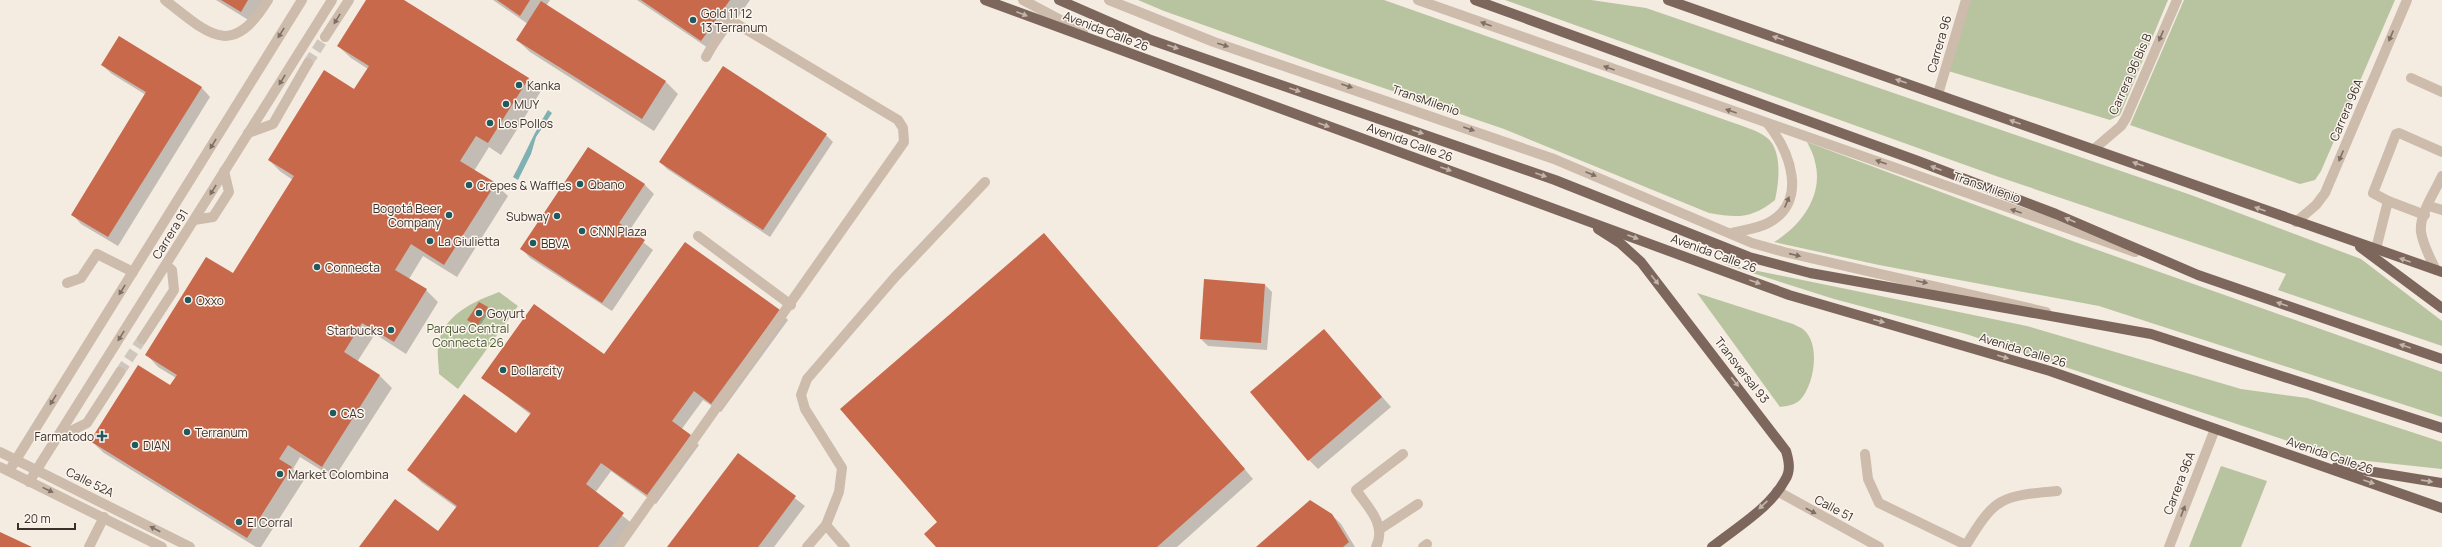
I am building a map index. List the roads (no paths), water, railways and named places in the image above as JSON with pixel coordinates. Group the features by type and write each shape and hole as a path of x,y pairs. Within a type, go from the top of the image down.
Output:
{"main road":[{"name":"Avenida Calle 26","path":"986,0 1135,57 1789,295 2050,371 2442,508"},
{"name":"Avenida Calle 26","path":"1059,0 1151,40 1555,180 1749,257 1810,273 2076,320 2157,336 2442,428"},
{"path":"1475,0 1925,164 2056,214 2198,274 2442,359"},
{"path":"1668,0 2094,148 2356,244 2376,249 2439,271"},
{"name":"Transversal 93","path":"1583,219 1620,243 1641,262 1780,440 1786,451 1789,470 1785,480 1777,491 1712,547"},
{"path":"2356,244 2442,308"},
{"path":"2306,460 2442,483"}],"street":[{"path":"165,0 203,30 221,36 238,35 259,15 268,0"},
{"name":"Carrera 91","path":"4,469 16,459 302,0"},
{"name":"Carrera 91","path":"29,482 332,0"},
{"path":"325,37 349,0"},
{"path":"1023,0 1061,22 1135,57"},
{"name":"TransMilenio","path":"1109,0 1214,42 1554,159 1732,233 1752,243 1784,252 2027,306 2076,320"},
{"name":"TransMilenio","path":"1418,0 1768,124 1838,146 2198,274"},
{"name":"Carrera 96","path":"1938,94 1966,0"},
{"name":"Carrera 96 Bis B","path":"2094,148 2121,126 2126,118 2177,0"},
{"name":"Carrera 96A","path":"2296,222 2316,205 2325,193 2407,0"},
{"path":"618,547 897,155 904,142 903,128 898,120 738,24 731,22 725,23 706,57"},
{"path":"248,133 273,124 308,64"},
{"path":"2411,78 2442,92"},
{"path":"1732,233 1768,223 1780,214 1787,204 1793,186 1792,168 1785,150 1768,124"},
{"path":"2442,152 2399,133 2396,134 2373,193 2388,201 2427,210 2442,210"},
{"path":"194,220 213,217 229,192 224,171"},
{"path":"2439,271 2421,232 2427,210 2442,176"},
{"path":"807,547 826,525 839,492 842,468 805,409 802,395 807,379 895,277 985,182"},
{"path":"2376,249 2388,201"},
{"path":"698,236 791,305"},
{"path":"67,283 81,278 97,254 133,272"},
{"path":"142,339 174,290 172,270 166,264"},
{"path":"61,432 66,434 87,423 120,372"},
{"name":"Carrera 96A","path":"2169,547 2215,429"},
{"name":"Calle 52A","path":"0,452 190,547"},
{"path":"1376,547 1380,529 1375,516 1356,490 1403,454"},
{"path":"1865,454 1868,479 1879,503 1966,546 1989,509 2006,498 2021,494 2057,491"},
{"path":"4,469 104,517 162,547"},
{"name":"Calle 51","path":"1777,491 1880,547"},
{"path":"1380,529 1418,504"},
{"path":"89,547 104,517"},
{"path":"826,525 845,547"}],"water":[{"path":"548,110 552,113 536,137 531,154 518,180 513,177"}],"tunnel":[{"path":"308,63 325,37"},
{"path":"120,372 142,339"}],"place":[{"name":"Gold 11 12 13 Terranum","path":"693,20"},
{"name":"Kanka","path":"519,85"},
{"name":"MUY","path":"506,104"},
{"name":"Los Pollos","path":"490,123"},
{"name":"Qbano","path":"580,184"},
{"name":"Crepes & Waffles","path":"469,185"},
{"name":"Bogotá Beer Company","path":"449,215"},
{"name":"Subway","path":"557,216"},
{"name":"CNN Plaza","path":"582,231"},
{"name":"La Giulietta","path":"430,241"},
{"name":"BBVA","path":"533,243"},
{"name":"Connecta","path":"317,267"},
{"name":"Oxxo","path":"188,300"},
{"name":"Goyurt","path":"479,313"},
{"name":"Starbucks","path":"391,330"},
{"name":"Dollarcity","path":"503,370"},
{"name":"CAS","path":"333,413"},
{"name":"Terranum","path":"187,432"},
{"name":"Farmatodo","path":"102,436"},
{"name":"DIAN","path":"135,445"},
{"name":"Market Colombina","path":"280,474"},
{"name":"El Corral","path":"239,522"}],"park label":[{"name":"Parque Central Connecta 26","path":"468,335"}]}
